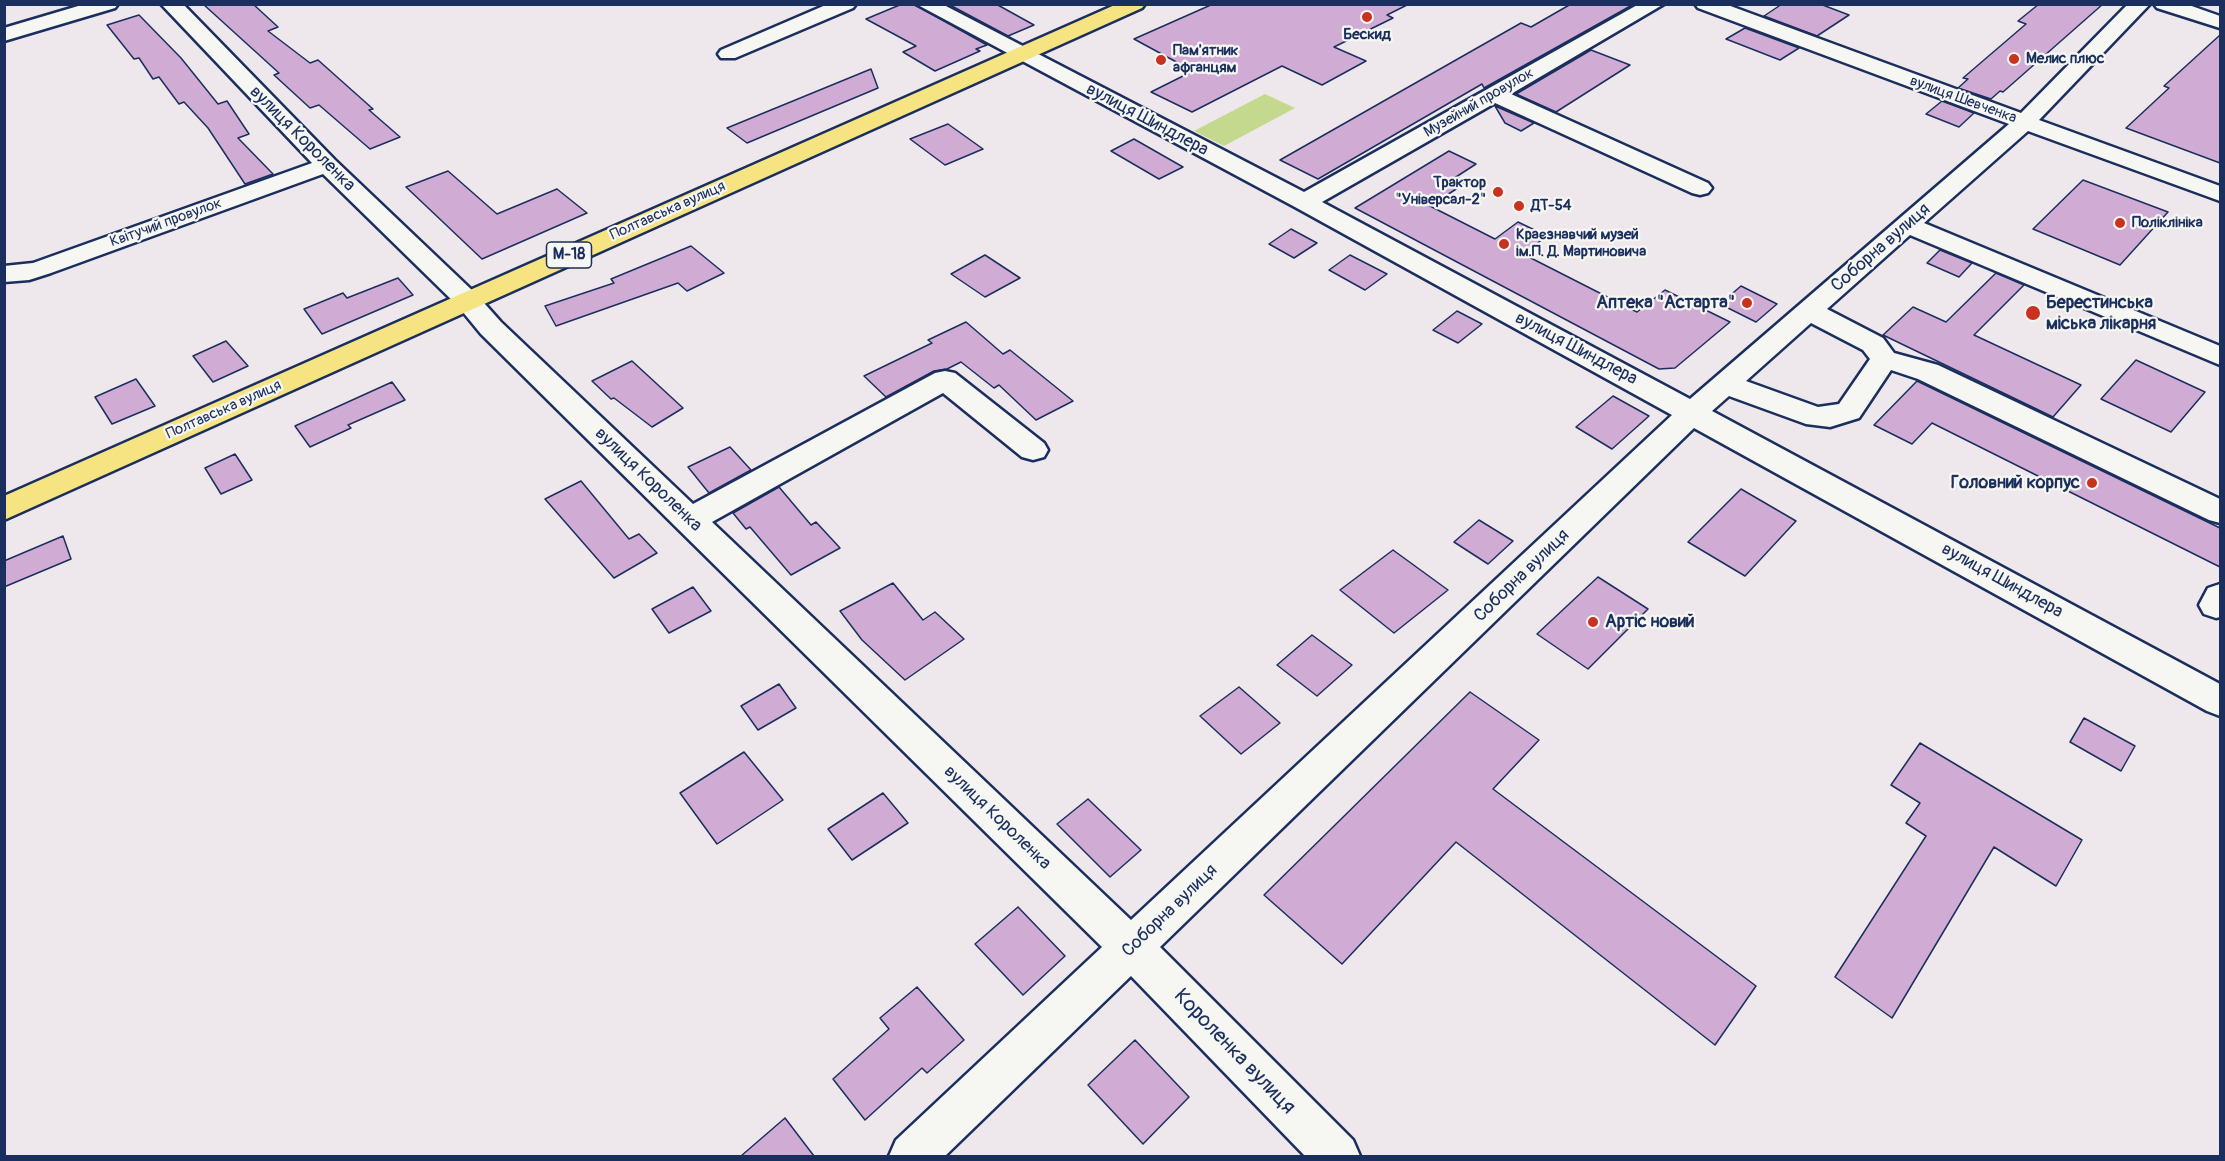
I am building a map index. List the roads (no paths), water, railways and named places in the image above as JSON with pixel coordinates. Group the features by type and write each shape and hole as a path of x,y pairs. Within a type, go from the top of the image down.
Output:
{"highway":[{"name":"Полтавська вулиця","path":"4,509 466,300 1135,4"}],"street":[{"path":"4,35 108,4"},
{"name":"вулиця Короленка","path":"171,4 327,165 466,300 491,328 1132,948"},
{"path":"728,54 846,4"},
{"name":"вулиця Шиндлера","path":"926,4 1304,202 2220,701"},
{"name":"Музейний провулок","path":"1304,202 1654,4"},
{"name":"вулиця Шевченка","path":"1705,4 2220,194"},
{"name":"Соборна вулиця","path":"912,1156 1693,412 2024,122 2140,4"},
{"path":"2164,4 2220,22"},
{"path":"2208,4 2220,8"},
{"path":"1493,94 1700,188"},
{"name":"Квітучий провулок","path":"4,274 29,273 327,165"},
{"path":"1906,225 2220,356"},
{"path":"1809,311 1873,344 1884,359 1928,372 2220,512"},
{"path":"1726,384 1803,413 1830,417 1849,411 1884,359"},
{"path":"689,520 945,380 1033,450"},
{"name":"Короленка вулиця","path":"1132,948 1337,1156"}],"place":[{"name":"Бескид","path":"1367,17"},
{"name":"Мелис плюс","path":"2014,59"},
{"name":"Пам'ятник афганцям","path":"1161,60"},
{"name":"Трактор \"Універсал-2\"","path":"1498,192"},
{"name":"ДТ-54","path":"1519,206"},
{"name":"Поліклініка","path":"2120,223"},
{"name":"Краєзнавчий музей ім.П. Д. Мартиновича","path":"1504,244"},
{"name":"Аптека \"Астарта\"","path":"1747,303"},
{"name":"Берестинська міська лікарня","path":"2033,313"},
{"name":"Головний корпус","path":"2092,483"},
{"name":"Артіс новий","path":"1593,622"}]}
